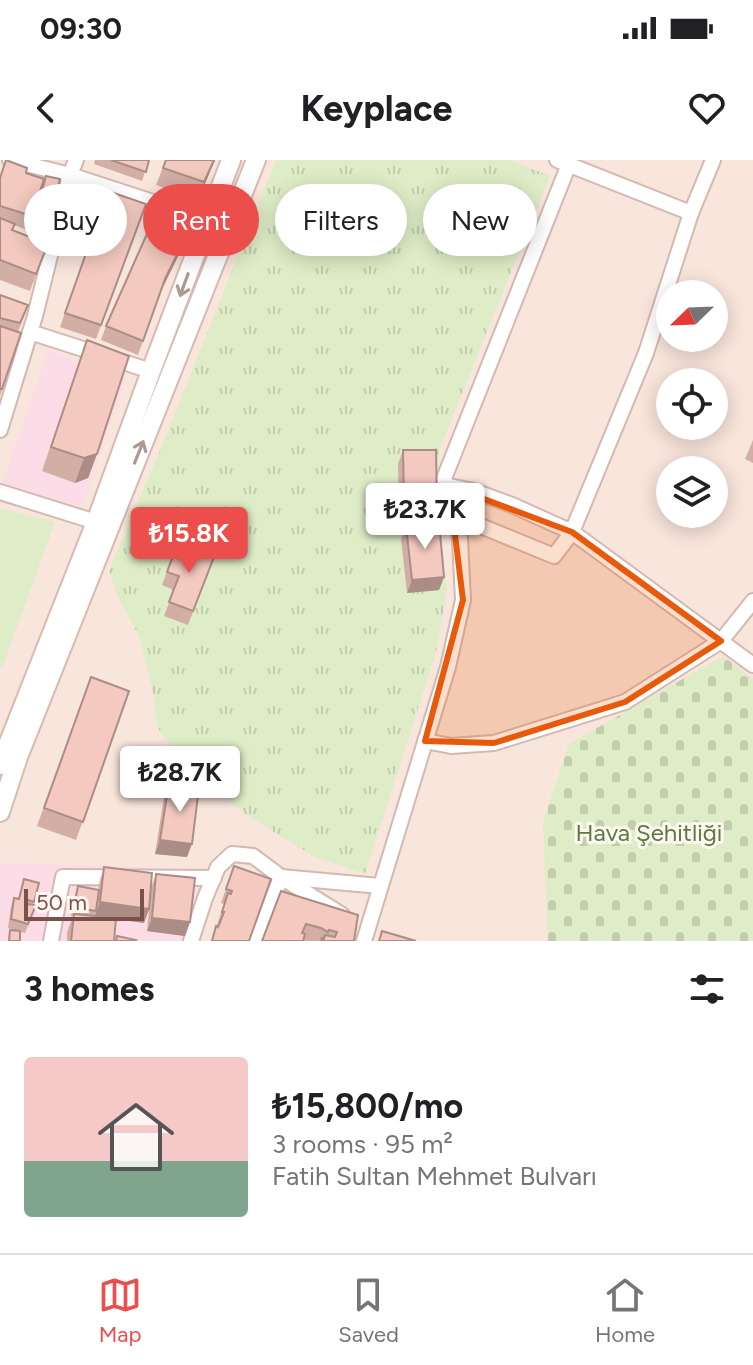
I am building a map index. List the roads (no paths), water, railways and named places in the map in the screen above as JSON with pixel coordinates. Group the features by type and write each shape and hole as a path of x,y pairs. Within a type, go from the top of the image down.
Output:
{"main road":[{"path":"222,184 231,160"},
{"path":"0,812 23,743 256,160"},
{"path":"0,765 96,522 194,256"}],"street":[{"path":"10,160 70,175 143,199"},
{"path":"0,430 30,332 30,314 76,160"},
{"path":"691,213 562,161 443,481 449,486 474,491 512,505 572,532 753,665"},
{"path":"454,515 554,556 572,532 646,353 707,162"},
{"path":"30,332 151,371"},
{"path":"191,941 218,867 232,854 253,856 335,910 368,938 380,886 448,667 463,600 460,539 449,486"},
{"path":"0,492 96,522"},
{"path":"425,741 451,746 494,743 625,702 721,641 753,601"},
{"path":"51,941 63,877 214,878"},
{"path":"281,877 380,886"},
{"path":"256,941 281,877"}],"park label":[{"name":"Hava Şehitliği","path":"649,833"}]}
